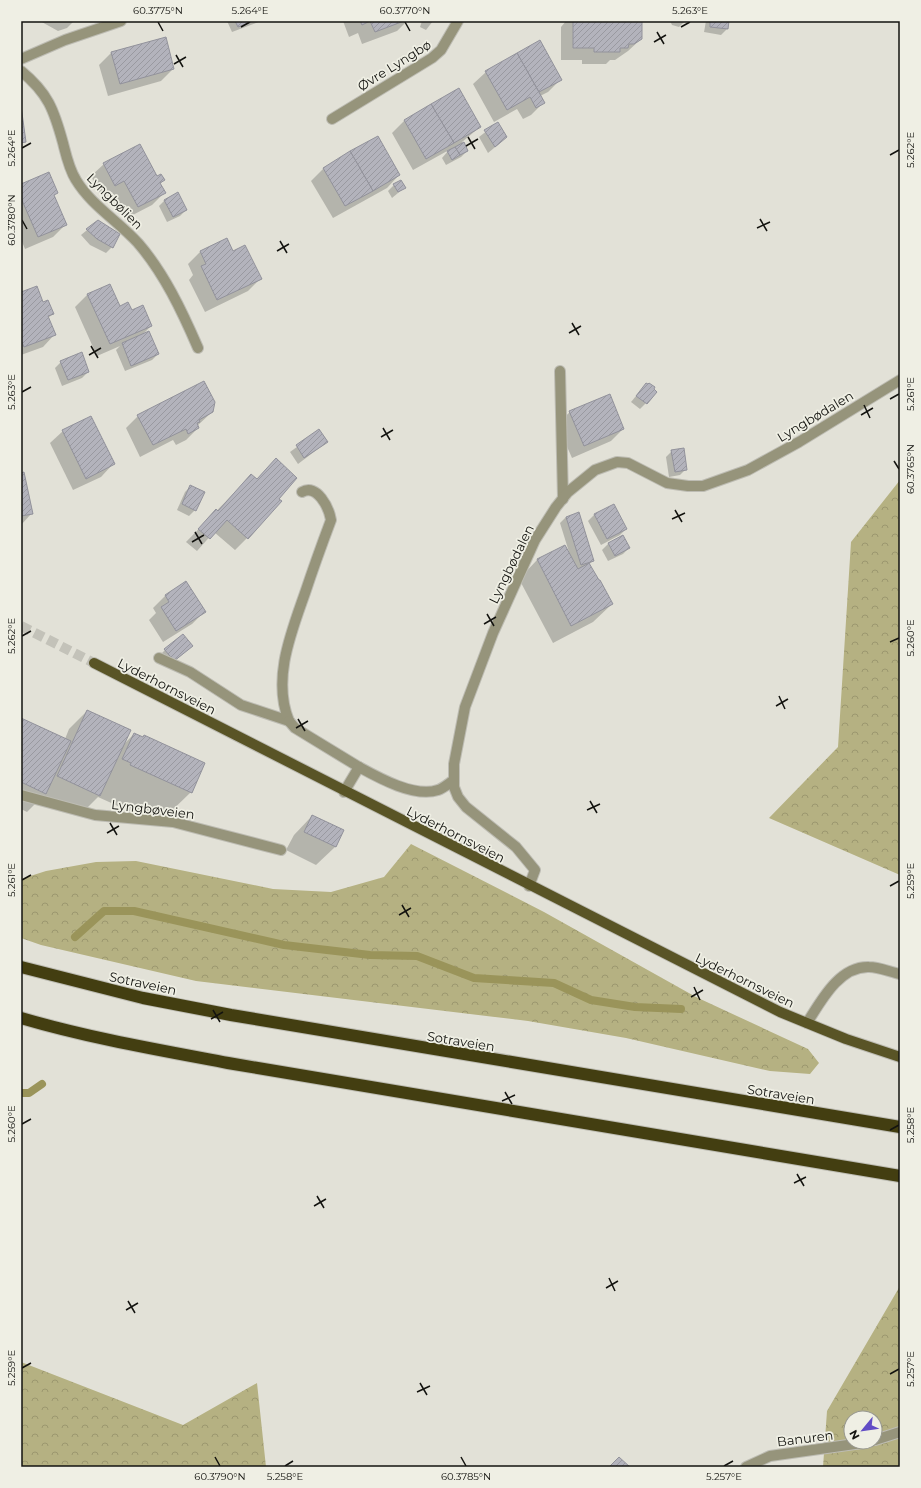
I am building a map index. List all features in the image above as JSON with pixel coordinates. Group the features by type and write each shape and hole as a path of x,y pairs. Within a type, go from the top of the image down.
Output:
{"highway":[{"name":"Sotraveien","path":"21,966 58,978 143,998 231,1015 900,1128"},
{"path":"21,1018 51,1027 136,1046 228,1064 900,1176"}],"main road":[{"name":"Lyderhornsveien","path":"94,663 705,976 780,1012 846,1039 900,1057"}],"street":[{"path":"21,59 65,40 121,21"},
{"name":"Øvre Lyngbø","path":"332,119 432,58 442,50 458,21"},
{"name":"Lyngbølien","path":"21,71 41,90 51,105 68,164 75,179 85,193 137,242 154,263 184,315 198,348"},
{"path":"560,371 563,499"},
{"name":"Lyngbødalen","path":"529,886 535,870 516,847 466,807 458,797 454,780 454,764 465,707 493,633 535,540 568,492 595,470 617,462 628,463 667,483 688,486 703,486 748,470 799,442 900,380"},
{"path":"302,492 306,489 313,490 325,503 331,520 288,641 282,685 284,707 289,721 295,728 378,778 408,789 426,792 438,790 454,780"},
{"path":"159,658 190,672 229,699 241,705 289,721"},
{"path":"344,792 359,767"},
{"name":"Lyngbøveien","path":"21,795 95,815 174,822 281,850"},
{"path":"807,1023 836,982 851,970 869,966 900,974"},
{"path":"883,1437 900,1432"},
{"name":"Banuren","path":"746,1467 770,1456 843,1446"}],"green space":[{"path":"900,480 900,875 769,818 838,747 851,542"},
{"path":"411,844 544,912 696,997 808,1049 819,1063 810,1074 770,1071 626,1038 528,1021 196,981 41,945 21,938 21,879 46,871 96,862 136,861 273,889 331,892 384,877"},
{"path":"900,1286 900,1467 823,1467 827,1411"},
{"path":"21,1362 183,1425 257,1383 266,1467 21,1467"}],"building":[{"path":"235,21 253,21 238,27"},
{"path":"360,21 370,21 362,25"},
{"path":"370,21 404,21 375,32"},
{"path":"573,21 642,21 642,39 634,44 629,44 628,48 620,48 620,52 594,52 594,48 573,48"},
{"path":"710,21 729,21 728,29 710,27"},
{"path":"166,37 174,69 120,84 111,52"},
{"path":"540,40 562,80 539,92 517,53"},
{"path":"517,53 545,103 536,108 530,97 507,110 485,71"},
{"path":"459,88 481,127 454,143 431,104"},
{"path":"431,104 454,143 426,159 404,120"},
{"path":"21,106 26,142 21,143"},
{"path":"498,122 507,137 495,147 484,130"},
{"path":"378,136 400,175 373,191 350,151"},
{"path":"464,142 468,151 460,155 455,147"},
{"path":"140,144 157,176 161,174 165,180 160,183 166,193 138,207 124,181 115,186 103,163"},
{"path":"455,147 460,155 452,160 447,151"},
{"path":"350,151 373,191 345,206 323,168"},
{"path":"49,172 58,193 54,195 67,225 38,237 21,198 21,184"},
{"path":"401,180 406,188 398,192 393,184"},
{"path":"178,192 187,210 173,217 164,200"},
{"path":"98,220 120,234 113,248 97,239 86,229"},
{"path":"227,238 233,251 245,245 262,279 217,300 201,266 206,264 200,251"},
{"path":"110,284 120,306 128,302 132,310 143,305 152,326 110,344 87,294"},
{"path":"37,286 43,302 48,300 54,314 48,316 56,335 24,347 21,340 21,292"},
{"path":"149,331 159,354 131,366 122,343"},
{"path":"82,352 89,372 68,380 60,361"},
{"path":"204,381 215,402 213,412 199,420 200,422 197,423 199,428 188,434 186,429 153,445 137,415"},
{"path":"646,383 649,383 655,387 654,389 657,392 647,404 636,396"},
{"path":"610,394 624,429 584,446 569,411"},
{"path":"91,416 115,464 86,479 62,430"},
{"path":"319,429 328,442 304,458 296,445"},
{"path":"684,448 687,470 675,472 671,450"},
{"path":"276,458 297,478 279,499 282,501 248,539 227,520 210,539 198,529 216,509 218,511 251,474 257,479"},
{"path":"24,472 33,514 21,516 21,473"},
{"path":"190,485 205,492 196,511 182,504"},
{"path":"614,504 627,529 607,539 594,514"},
{"path":"579,512 594,561 581,565 566,517"},
{"path":"623,535 630,548 615,556 608,543"},
{"path":"565,545 578,569 589,563 613,604 571,626 537,559"},
{"path":"186,581 206,612 176,631 161,607 169,602 165,595"},
{"path":"183,634 193,646 174,661 164,649"},
{"path":"87,710 131,730 100,796 57,776"},
{"path":"21,718 71,741 46,794 21,782"},
{"path":"134,733 143,737 144,735 205,763 192,793 130,765 131,763 122,759"},
{"path":"312,815 344,830 336,847 304,832"},
{"path":"619,1457 630,1467 609,1467"}],"waterway":[{"path":"75,937 104,911 134,911 284,945 370,955 417,956 474,978 554,983 591,1000 635,1007 681,1009"},
{"path":"21,1093 29,1093 42,1084"}],"tunnel":[{"path":"21,626 94,663"}]}
